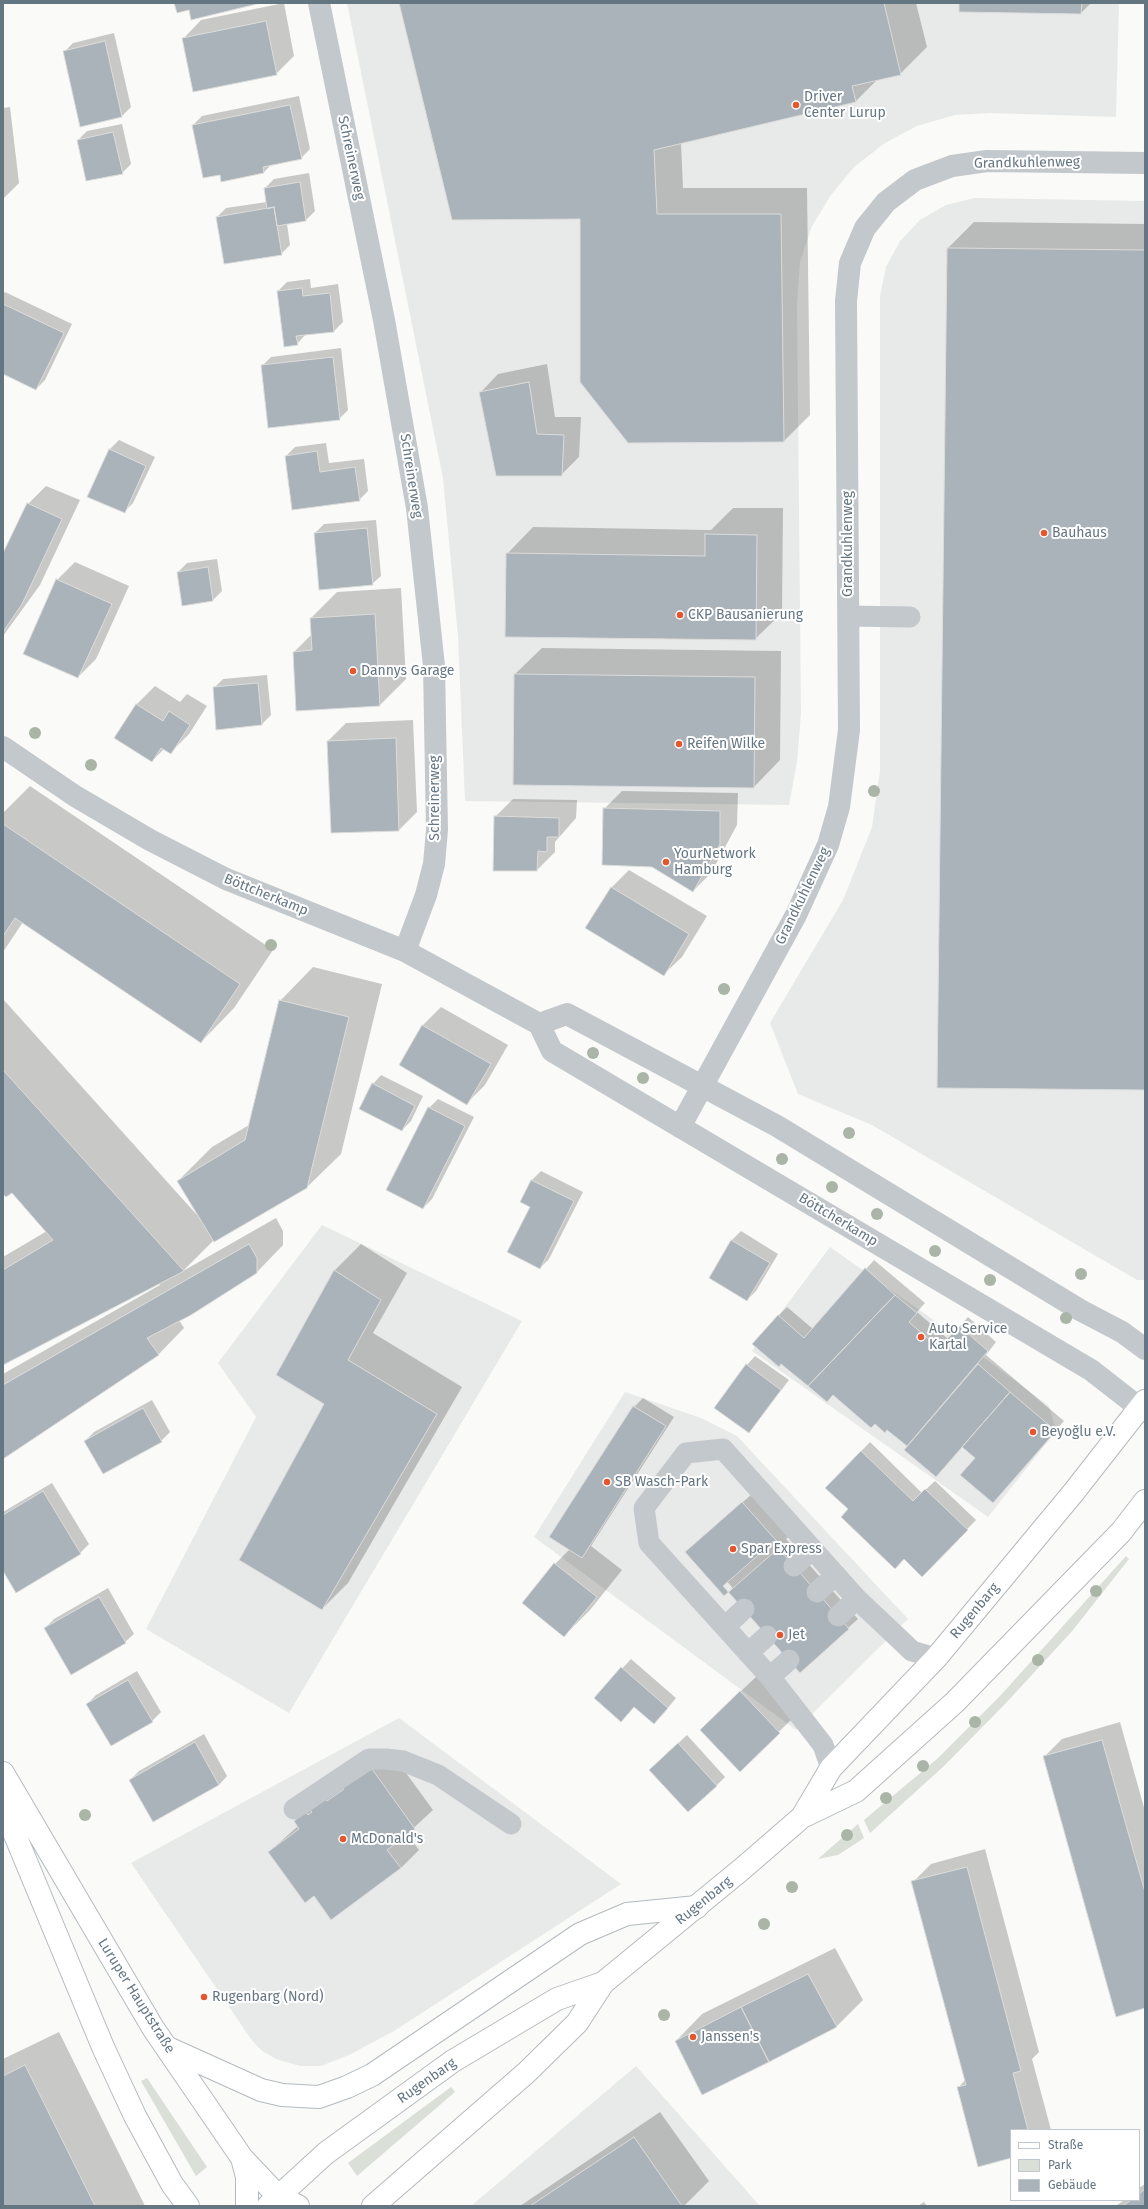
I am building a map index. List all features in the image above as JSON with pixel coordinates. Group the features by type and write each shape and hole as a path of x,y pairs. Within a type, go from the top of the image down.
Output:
{"main road":[{"name":"Rugenbarg","path":"802,1817 831,1768 936,1658 1143,1406"},
{"name":"Rugenbarg","path":"373,2206 526,2072 576,2023 603,1983 697,1907 802,1817 856,1790 955,1702 1121,1532 1145,1501"},
{"name":"Luruper Hauptstraße","path":"3,1773 78,1903 153,2028 242,2158 278,2203 298,2206"},
{"path":"3,1806 103,2047 135,2116 172,2184 188,2206"},
{"path":"168,2048 261,2090 282,2095 319,2097 347,2087 372,2075 580,1934 627,1914 697,1907"},
{"name":"Rugenbarg","path":"278,2203 326,2153 453,2062 557,1999 603,1983"},
{"path":"242,2158 247,2177 247,2206"}],"street":[{"name":"Schreinerweg","path":"319,3 386,328 416,508 434,666 437,830 434,857 426,895 405,952"},
{"name":"Grandkuhlenweg","path":"680,1127 796,915 828,845 839,807 846,767 848,730 846,301 850,263 865,228 886,202 915,180 952,166 987,160 1145,163"},
{"name":"Böttcherkamp","path":"3,747 75,796 136,832 226,880 405,952 539,1024 552,1051 1091,1370 1143,1406"},
{"path":"539,1024 567,1014 777,1126 1080,1310 1122,1332 1145,1349"}],"lane":[{"path":"848,616 910,617"},
{"path":"831,1768 823,1745 770,1677 649,1543 644,1508 686,1453 723,1449 858,1599 912,1651 936,1658"},
{"path":"794,1566 812,1549"},
{"path":"817,1592 836,1575"},
{"path":"838,1616 858,1599"},
{"path":"725,1627 744,1609"},
{"path":"748,1653 767,1636"},
{"path":"770,1677 789,1660"},
{"path":"294,1809 369,1759 386,1759 403,1761 438,1775 511,1824"}],"shaded area":[{"path":"347,3 1119,3 1116,117 991,113 955,115 917,126 885,143 854,167 831,195 812,226 800,262 797,305 801,713 797,762 789,805 465,801 458,636 443,478"},
{"name":"Bauhaus","path":"975,198 1145,201 1145,1280 1137,1280 872,1125 798,1094 770,1023 843,900 872,827 880,771 880,296 886,267 900,241 920,220 946,205"},
{"path":"322,1225 522,1321 289,1713 146,1629 256,1417 218,1363"},
{"path":"830,1247 928,1316 1049,1406 1056,1431 988,1517 752,1351"},
{"path":"625,1392 701,1418 737,1436 908,1619 796,1730 534,1537"},
{"path":"399,1718 621,1884 394,2031 349,2055 321,2066 300,2066 276,2059 261,2050 251,2039 131,1863"},
{"path":"636,2066 760,2206 471,2206"}],"green space":[{"path":"1126,1556 1129,1559 1073,1630 1007,1702 944,1766 870,1833 864,1820 937,1759 1000,1696"},
{"path":"858,1824 864,1838 838,1855 818,1859"},
{"path":"147,2078 207,2167 196,2176 141,2081"},
{"path":"451,2087 455,2092 357,2176 348,2163"}],"building":[{"path":"174,3 261,3 191,20 189,10 177,13"},
{"path":"399,3 884,3 901,75 852,86 856,102 654,150 657,214 781,214 784,442 628,443 580,382 580,219 452,220"},
{"path":"959,3 1082,3 1081,14 959,12"},
{"path":"266,21 277,75 193,92 182,38"},
{"path":"105,41 122,117 80,127 63,51"},
{"path":"290,105 302,159 263,167 264,173 221,182 220,175 203,178 192,125"},
{"path":"113,132 123,174 86,181 77,140"},
{"path":"300,182 306,221 277,226 274,207 267,209 264,188"},
{"path":"274,207 282,255 224,264 216,217"},
{"name":"Bauhaus","path":"947,248 1145,250 1145,1090 937,1088"},
{"path":"302,288 303,296 330,293 334,332 296,336 298,345 284,347 277,291"},
{"path":"3,304 64,333 36,390 3,374"},
{"path":"333,357 340,420 268,428 261,365"},
{"path":"529,382 537,434 564,435 562,476 496,476 479,392"},
{"path":"109,449 146,466 125,513 87,497"},
{"path":"317,451 320,472 355,467 360,501 292,510 285,456"},
{"path":"27,503 62,519 22,604 3,632 3,553"},
{"path":"367,528 373,585 319,590 314,533"},
{"path":"705,534 757,535 756,640 505,637 506,553 705,556"},
{"path":"208,567 213,601 182,606 177,572"},
{"path":"56,579 112,604 78,678 23,654"},
{"path":"375,614 380,706 296,711 293,652 312,650 310,618"},
{"path":"514,674 755,677 754,788 513,785"},
{"path":"258,683 262,725 216,730 213,687"},
{"path":"136,704 163,721 169,711 190,725 171,754 161,748 152,762 114,738"},
{"path":"396,738 399,831 331,833 327,741"},
{"path":"603,808 720,811 720,844 693,892 652,867 602,865"},
{"path":"494,816 559,818 559,837 547,837 547,852 538,851 537,871 493,871"},
{"path":"3,824 240,984 201,1043 15,918 3,936"},
{"path":"611,887 689,934 664,976 585,928"},
{"path":"279,1000 349,1017 307,1188 214,1242 177,1181 245,1140"},
{"path":"422,1025 491,1064 467,1105 399,1065"},
{"path":"3,1070 184,1271 3,1365 3,1270 53,1240 12,1193 6,1197 3,1194"},
{"path":"372,1083 415,1106 402,1131 359,1109"},
{"path":"428,1107 465,1126 423,1209 386,1190"},
{"path":"531,1180 574,1201 540,1269 507,1252 530,1207 520,1202"},
{"path":"731,1240 770,1263 747,1301 709,1278"},
{"path":"249,1244 257,1258 257,1273 191,1315 147,1338 159,1355 3,1459 3,1385"},
{"path":"865,1268 895,1295 808,1386 781,1364 779,1367 752,1344 778,1315 804,1338"},
{"path":"334,1270 381,1300 348,1360 437,1414 322,1610 239,1560 324,1404 276,1375"},
{"path":"895,1295 917,1313 909,1322 939,1348 959,1326 988,1351 907,1446 887,1430 885,1433 875,1424 871,1428 833,1395 827,1402 808,1386"},
{"path":"746,1364 781,1390 749,1433 714,1408"},
{"path":"978,1364 1010,1392 936,1477 904,1450"},
{"path":"1010,1392 1056,1431 993,1503 960,1475 975,1458 962,1447"},
{"name":"SB Wasch-Park","path":"633,1406 666,1426 582,1558 549,1537"},
{"path":"143,1408 162,1442 103,1474 84,1441"},
{"path":"861,1451 913,1501 925,1489 968,1530 922,1577 904,1559 895,1569 841,1517 848,1509 825,1488"},
{"path":"43,1491 81,1554 16,1593 3,1571 3,1515"},
{"name":"Spar Express","path":"742,1502 781,1546 724,1596 685,1552"},
{"path":"773,1542 849,1629 800,1673 723,1586"},
{"path":"554,1563 597,1597 564,1637 522,1603"},
{"path":"99,1597 126,1643 71,1675 44,1628"},
{"path":"621,1667 668,1708 654,1724 634,1707 621,1722 594,1698"},
{"path":"128,1680 153,1722 111,1746 86,1704"},
{"path":"740,1691 780,1733 740,1772 700,1730"},
{"path":"1102,1740 1145,1892 1145,2008 1116,2017 1043,1756"},
{"path":"195,1742 219,1785 153,1822 129,1780"},
{"path":"678,1743 717,1786 688,1812 649,1770"},
{"name":"McDonald's","path":"372,1769 415,1829 387,1850 401,1868 331,1920 314,1896 305,1903 268,1852 299,1829 294,1821 306,1812 308,1815 312,1812 310,1810 325,1798 327,1801 344,1789 342,1786"},
{"path":"967,1867 1021,2071 1013,2073 1028,2129 1010,2129 1010,2158 978,2167 957,2087 966,2085 911,1881"},
{"path":"808,1974 837,2027 769,2062 741,2007"},
{"path":"741,2007 769,2062 702,2095 675,2041"},
{"path":"25,2065 95,2206 3,2206 3,2076"},
{"path":"634,2137 682,2206 530,2206"},
{"path":"1145,2189 1145,2206 1123,2206 1130,2201 1140,2201 1140,2193"}],"place":[{"name":"Driver Center Lurup","path":"796,105"},
{"name":"Bauhaus","path":"1044,533"},
{"name":"CKP Bausanierung","path":"680,615"},
{"name":"Dannys Garage","path":"353,671"},
{"name":"Reifen Wilke","path":"679,744"},
{"name":"YourNetwork Hamburg","path":"666,862"},
{"name":"Auto Service Kartal","path":"921,1337"},
{"name":"Beyoğlu e.V.","path":"1033,1432"},
{"name":"SB Wasch-Park","path":"607,1482"},
{"name":"Spar Express","path":"733,1549"},
{"name":"Jet","path":"780,1635"},
{"name":"McDonald's","path":"343,1839"},
{"name":"Rugenbarg (Nord)","path":"204,1997"},
{"name":"Janssen's","path":"693,2037"}]}
